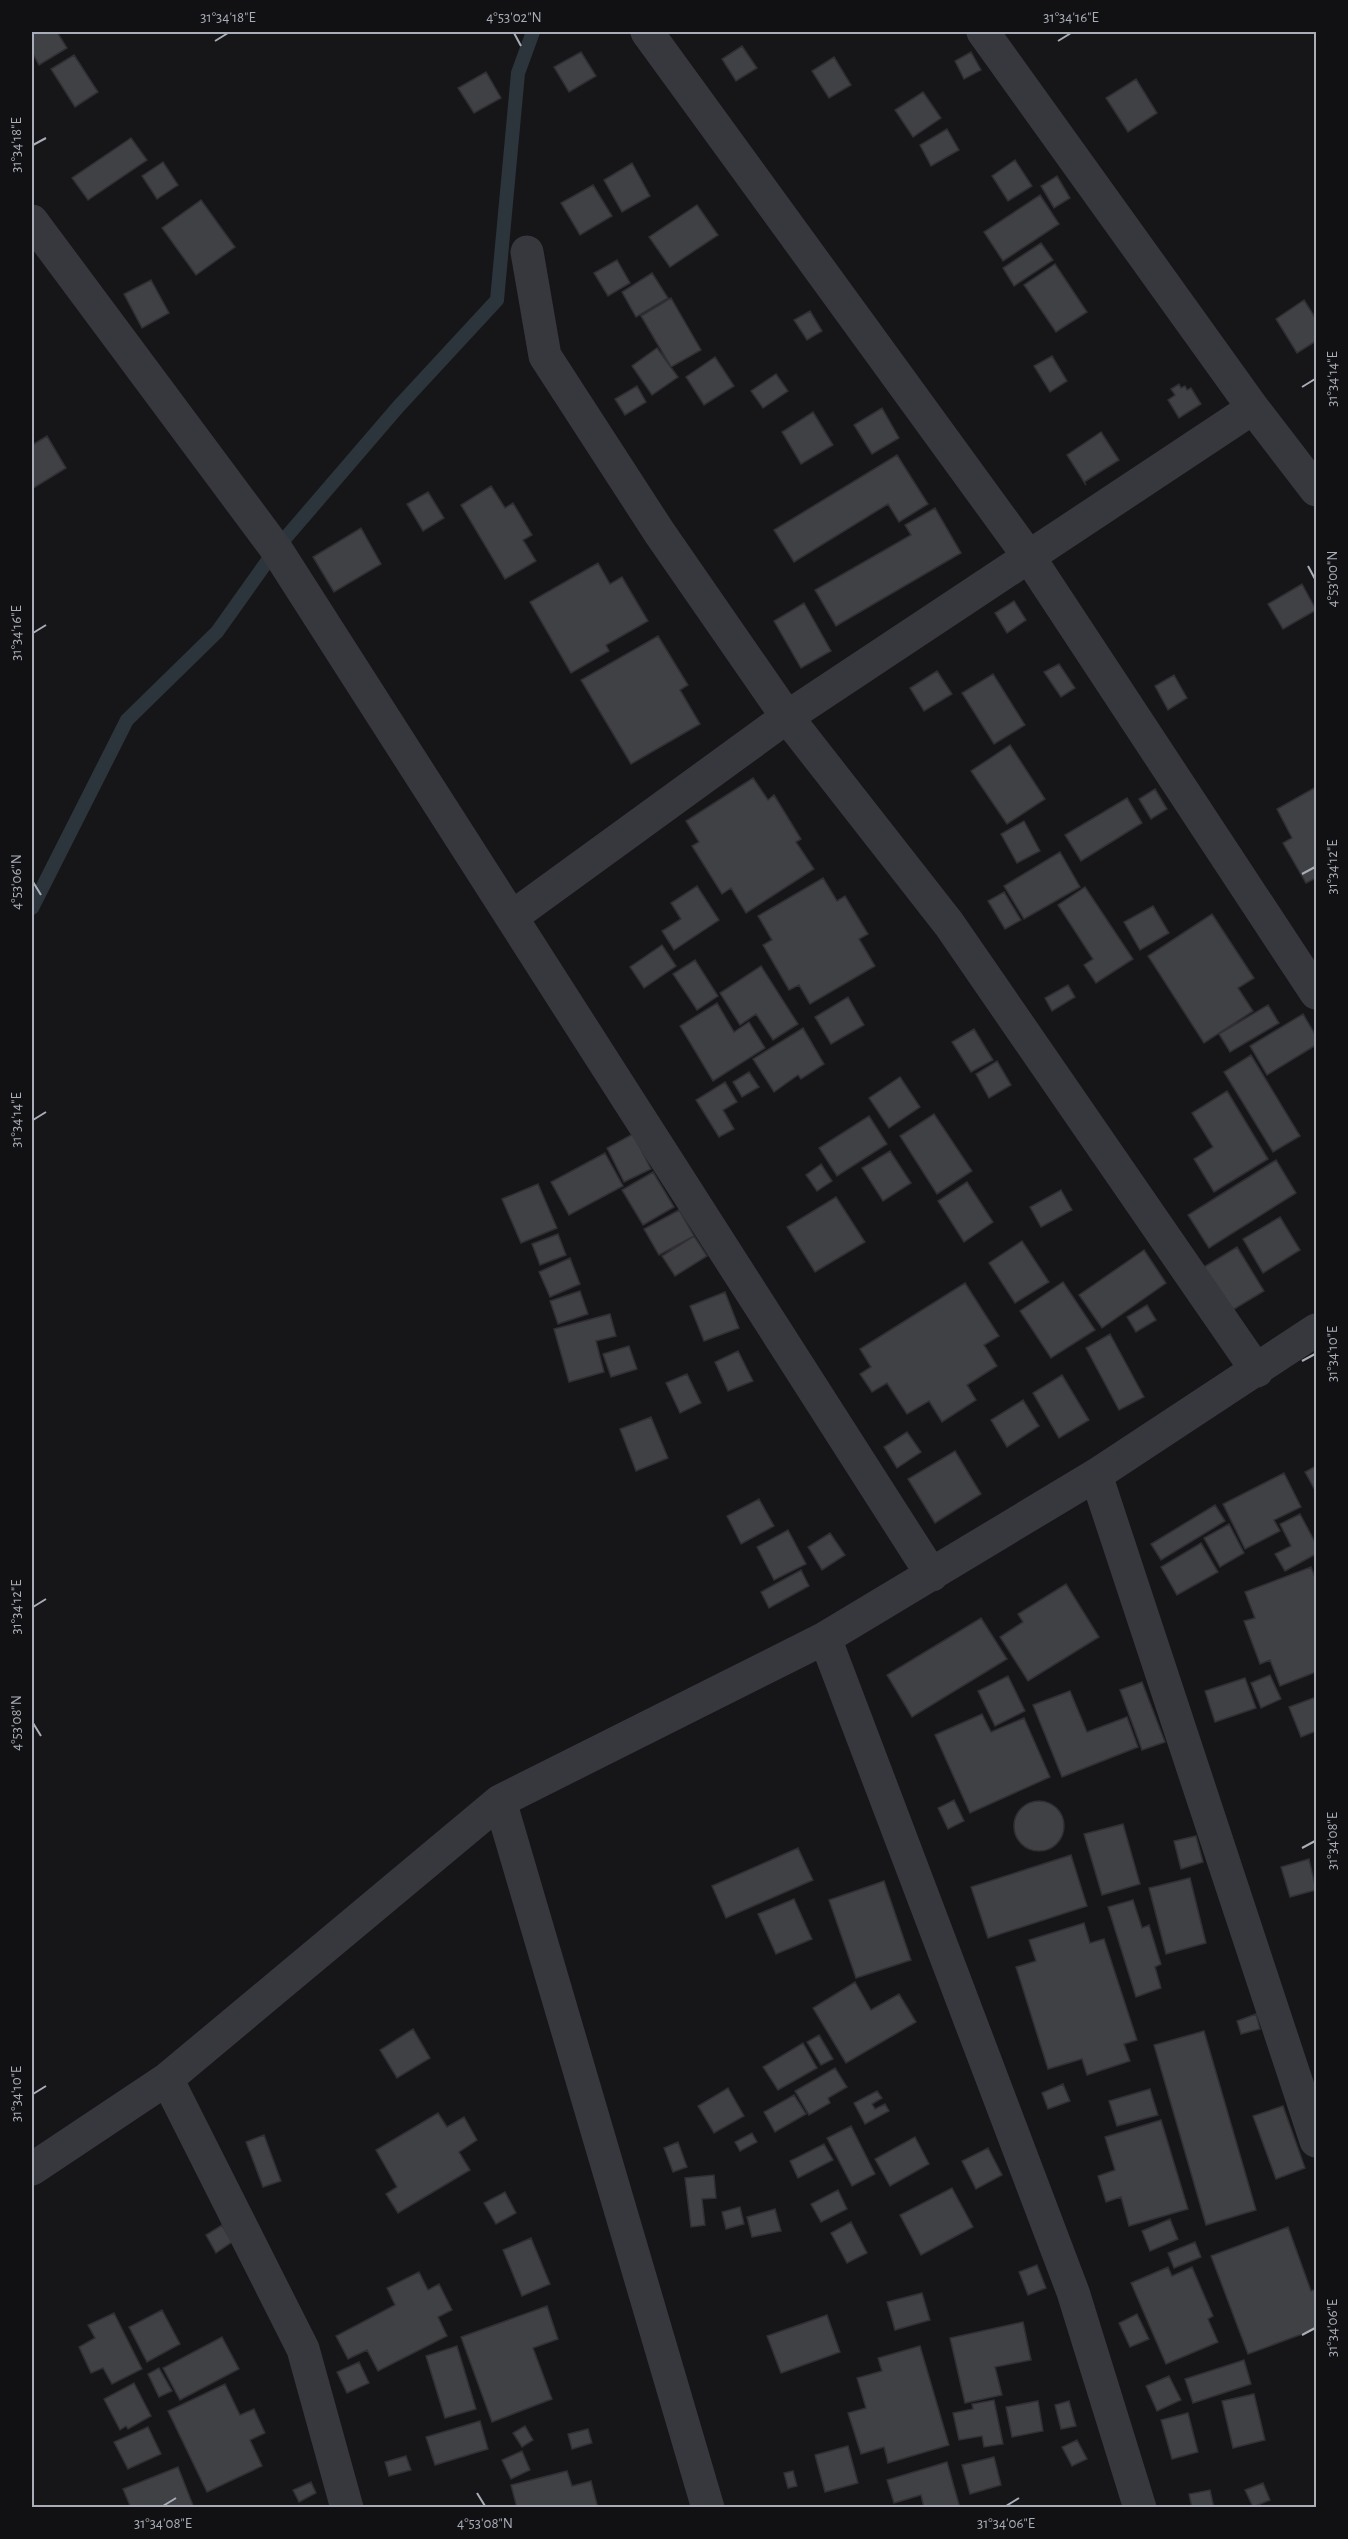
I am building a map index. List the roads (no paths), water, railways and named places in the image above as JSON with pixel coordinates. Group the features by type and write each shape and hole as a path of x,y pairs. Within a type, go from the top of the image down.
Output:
{"street":[{"path":"647,32 1029,557 1317,993"},
{"path":"983,32 1253,408 1317,490"},
{"path":"32,221 276,549 932,1575"},
{"path":"527,252 545,356 659,532 787,717 949,924 1257,1371"},
{"path":"512,916 787,717 1253,408"},
{"path":"32,2169 167,2079 500,1801 825,1638 1096,1475 1317,1330"},
{"path":"1096,1475 1317,2141"},
{"path":"825,1638 1073,2292 1140,2508"},
{"path":"500,1801 708,2508"},
{"path":"167,2079 303,2349 347,2508"}],"waterway":[{"path":"32,908 127,720 217,632 276,549 398,407 497,300 518,73 533,32"}]}
